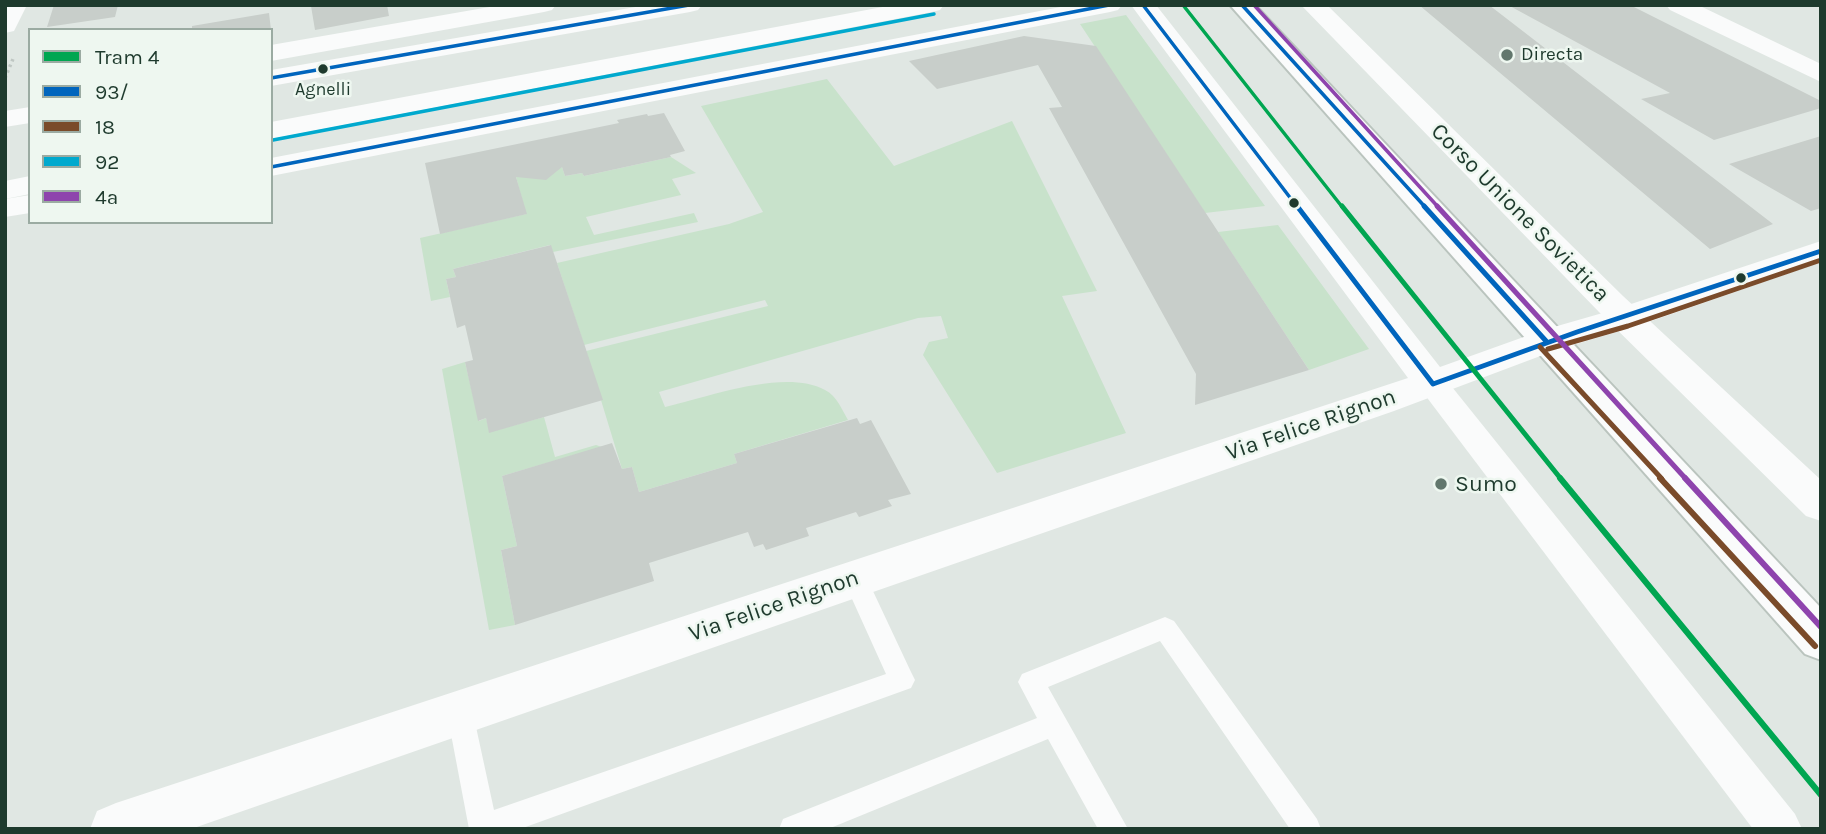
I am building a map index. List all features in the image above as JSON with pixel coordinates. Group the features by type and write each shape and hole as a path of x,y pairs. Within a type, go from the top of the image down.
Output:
{"street":[{"path":"5,26 15,5"},
{"path":"273,53 544,5"},
{"path":"273,78 690,5"},
{"path":"273,131 932,5"},
{"path":"273,167 1110,5"},
{"path":"1143,5 1433,384 1780,829"},
{"path":"1242,5 1821,640"},
{"name":"Corso Unione Sovietica","path":"1312,5 1625,318 1821,505"},
{"path":"1678,5 1821,74"},
{"path":"5,119 28,115"},
{"path":"5,190 28,185"},
{"path":"5,208 28,204"},
{"path":"1433,384 1546,341 1625,318 1821,251"},
{"name":"Via Felice Rignon","path":"116,829 1433,384"}],"lane":[{"path":"460,713 483,828 902,680 855,579"},
{"path":"1114,829 1031,682 1164,628 1307,829"},
{"path":"793,829 1056,723"}],"green space":[{"path":"1126,15 1265,206 1205,213 1080,24"},
{"path":"827,79 894,166 1012,121 1097,291 1062,296 1126,433 997,473 923,355 929,342 948,338 941,316 918,318 659,392 665,407 746,386 789,382 808,384 833,396 848,420 734,454 737,463 639,492 632,467 622,469 586,351 768,306 765,300 584,345 557,263 729,224 763,212 701,106"},
{"path":"671,157 696,173 672,179 681,195 586,217 594,235 694,213 698,222 553,252 550,245 453,269 456,277 446,279 450,297 431,301 420,238 526,214 516,177 562,167 565,176 582,173 584,176"},
{"path":"1278,225 1369,349 1309,370 1218,232"},
{"path":"465,362 479,421 486,418 490,432 544,417 555,457 596,445 602,447 502,476 517,546 501,550 515,625 489,630 442,369"}],"building":[{"path":"54,5 118,5 115,17 47,27"},
{"path":"387,5 389,16 315,30 311,6"},
{"path":"1419,5 1489,5 1773,224 1710,249"},
{"path":"1508,5 1630,5 1821,101 1821,108 1714,140 1641,99 1670,93"},
{"path":"269,13 271,28 192,28"},
{"path":"1024,36 1096,46 1309,370 1195,405 1196,374 1049,108 1062,107 1038,65 937,89 909,61"},
{"path":"664,113 685,151 670,155 671,157 584,176 582,173 565,176 562,167 546,180 516,177 527,214 440,234 425,163 619,123 617,120"},
{"path":"1821,136 1821,208 1811,211 1729,164"},
{"path":"551,245 603,400 489,433 486,418 478,421 465,362 473,360 465,325 457,328 446,279 456,277 453,269"},
{"path":"857,418 860,424 871,420 911,494 888,500 892,506 859,517 856,512 806,528 809,536 766,550 763,544 754,547 748,532 649,563 654,581 515,625 501,550 517,546 502,476 612,443 622,469 632,467 639,492 737,463 734,454"}],"tram line":[{"name":"4","path":"1183,5 1471,370 1821,795"}],"transit line":[{"name":"93/","path":"273,78 689,5"},
{"name":"93/","path":"273,167 1109,5"},
{"name":"93/","path":"1143,5 1433,384 1577,332 1821,251"},
{"name":"93/","path":"1242,5 1546,341"},
{"name":"4a","path":"1254,5 1821,627"},
{"name":"92","path":"273,140 934,14"},
{"name":"18","path":"1548,349 1628,326 1821,260"},
{"name":"18","path":"1540,347 1815,646"}],"place":[{"name":"Directa","path":"1507,55"},
{"name":"Agnelli","path":"323,69"},
{"name":"Sumo","path":"1441,484"}]}
